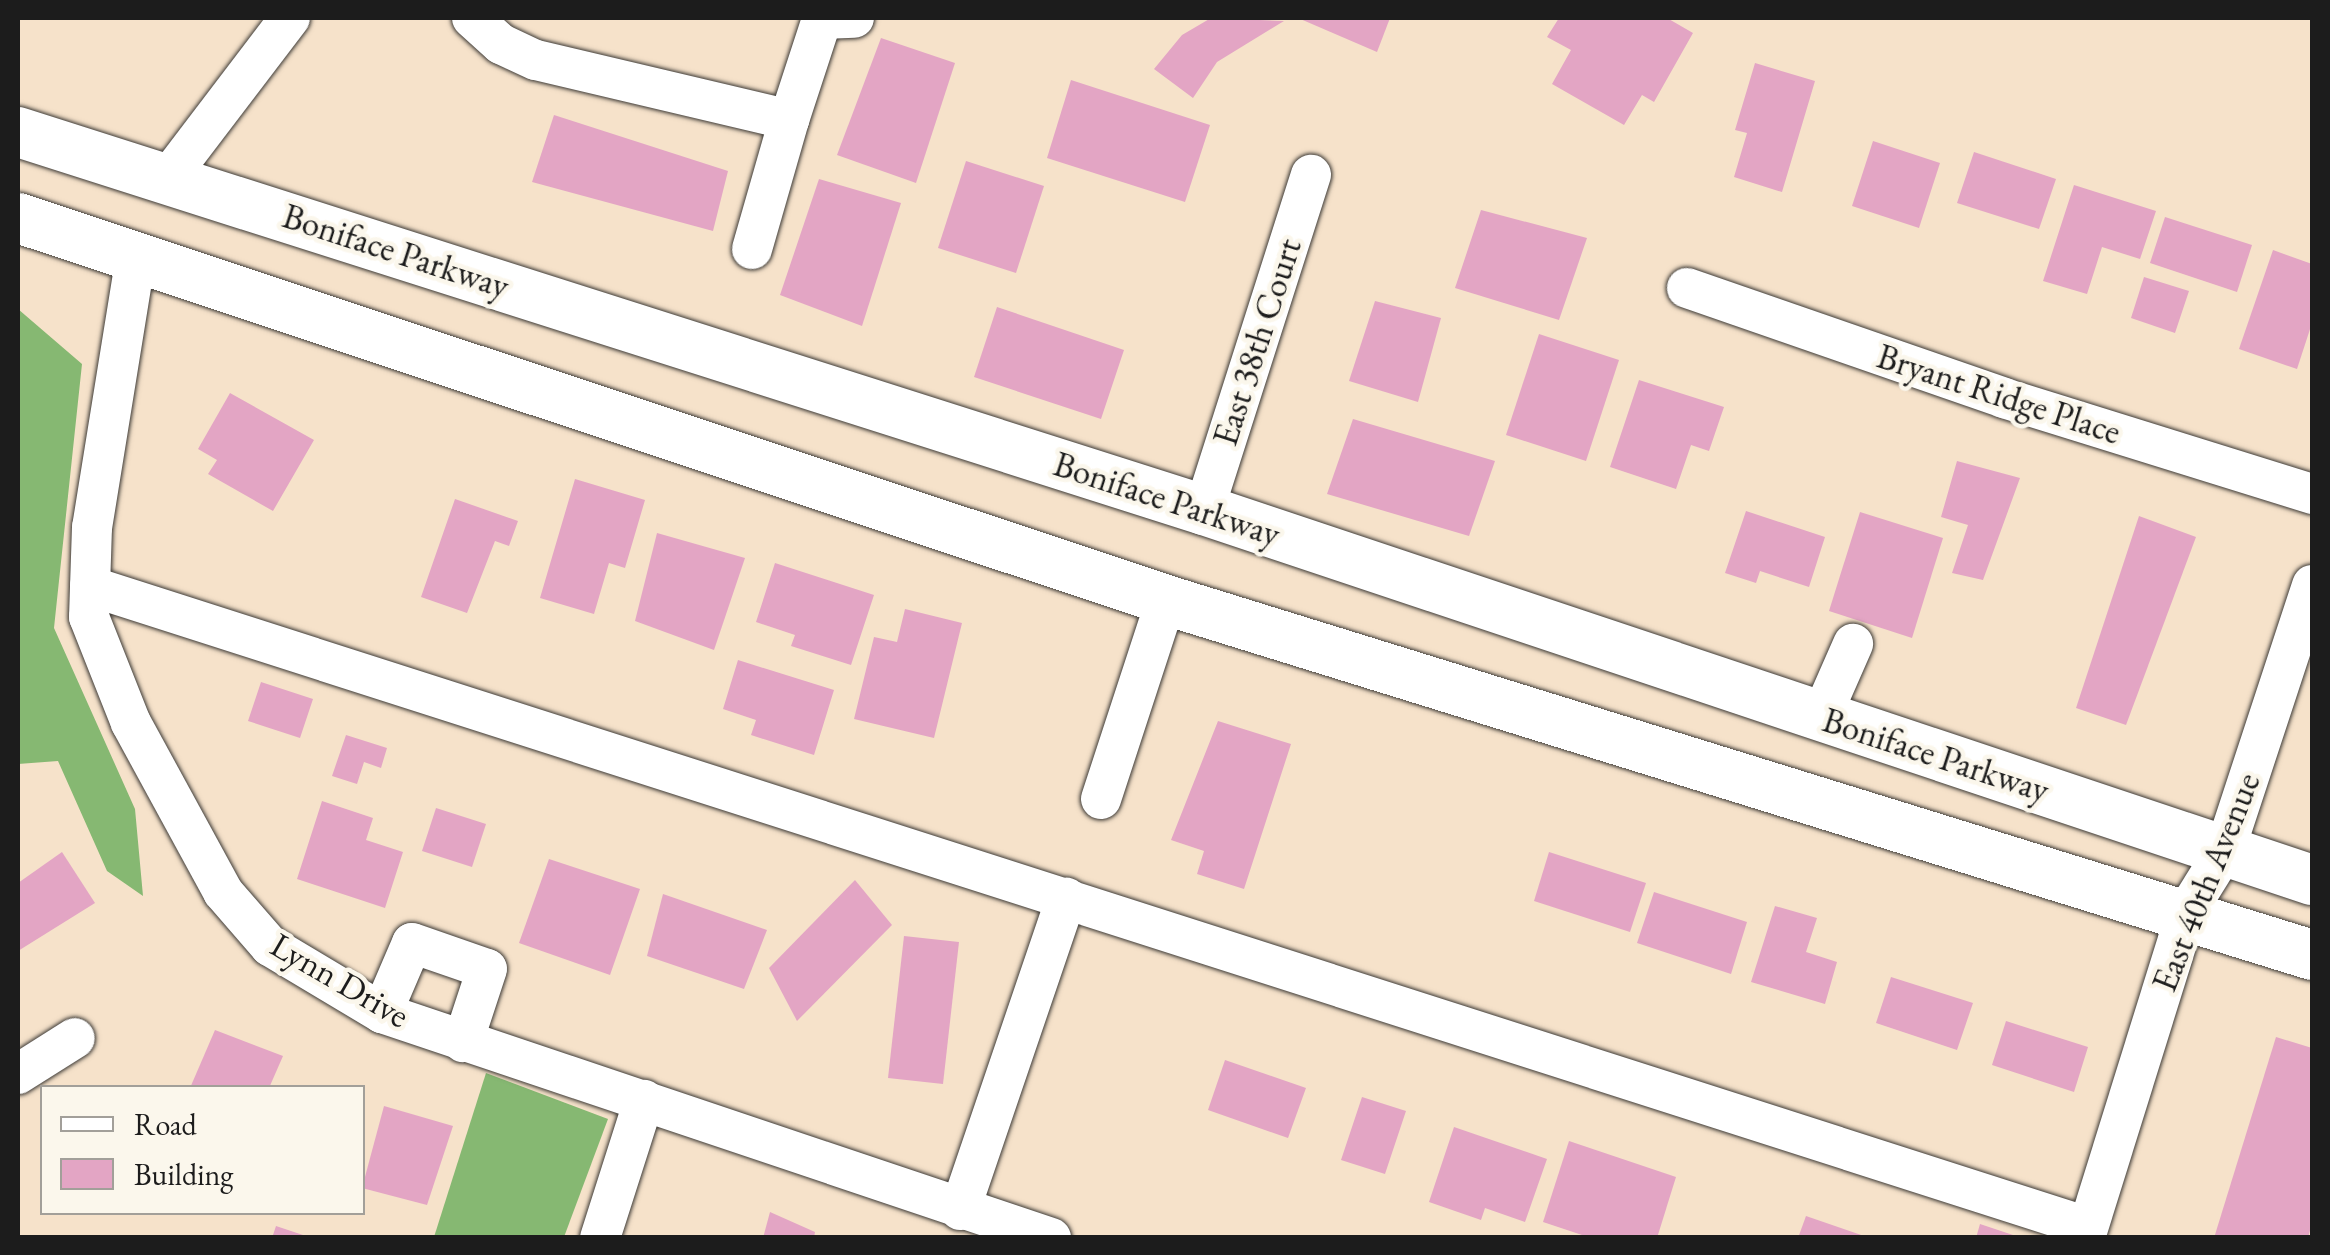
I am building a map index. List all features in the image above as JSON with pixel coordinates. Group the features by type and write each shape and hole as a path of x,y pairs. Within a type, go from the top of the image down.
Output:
{"main road":[{"name":"Boniface Parkway","path":"18,132 1204,510 2312,880"},
{"path":"18,218 1166,600 2186,912 2312,955"}],"street":[{"path":"168,178 290,18"},
{"path":"472,18 502,44 536,60 790,120"},
{"path":"752,249 822,19 854,18"},
{"name":"East 38th Court","path":"1204,510 1311,175"},
{"name":"Lynn Drive","path":"136,256 92,527 89,617 132,723 224,892 270,946 382,1013 1051,1238"},
{"name":"Bryant Ridge Place","path":"1687,288 2004,398 2312,494"},
{"path":"90,586 1066,898 2086,1232"},
{"name":"East 40th Avenue","path":"2086,1232 2186,912 2224,850 2312,586"},
{"path":"1101,799 1166,600"},
{"path":"1821,717 1853,644"},
{"path":"960,1210 1066,898"},
{"path":"382,1013 412,943 486,969 464,1042"},
{"path":"18,1074 74,1038"},
{"path":"600,1238 644,1100"}],"green space":[{"path":"18,309 82,364 54,628 135,809 143,896 107,871 58,761 18,764"},
{"path":"486,1073 608,1119 564,1237 434,1237"}],"building":[{"path":"1211,18 1284,21 1217,62 1193,98 1154,69 1182,35"},
{"path":"1298,18 1390,18 1377,52"},
{"path":"1559,18 1667,18 1693,33 1654,102 1642,95 1624,125 1552,84 1571,50 1547,37"},
{"path":"881,38 955,63 916,183 837,155"},
{"path":"1755,63 1815,81 1782,192 1734,177 1747,133 1735,130"},
{"path":"1071,80 1210,125 1185,202 1047,158"},
{"path":"554,115 728,171 713,231 532,182"},
{"path":"1873,141 1940,163 1919,228 1852,206"},
{"path":"1974,152 2056,179 2039,229 1957,203"},
{"path":"966,161 1044,186 1016,273 938,248"},
{"path":"819,179 901,203 862,326 780,295"},
{"path":"2074,185 2156,211 2140,259 2102,247 2087,294 2043,281"},
{"path":"1481,210 1587,238 1559,320 1455,288"},
{"path":"2165,217 2252,245 2237,292 2150,263"},
{"path":"2273,250 2312,264 2312,323 2297,369 2239,349"},
{"path":"2144,277 2189,291 2175,333 2131,318"},
{"path":"1375,301 1441,318 1418,402 1349,381"},
{"path":"997,307 1124,350 1101,419 974,377"},
{"path":"1539,334 1619,360 1586,461 1506,435"},
{"path":"1639,380 1724,407 1709,451 1691,445 1676,489 1610,467"},
{"path":"230,393 314,440 273,511 208,474 217,460 198,449"},
{"path":"1353,419 1495,461 1469,536 1327,494"},
{"path":"1957,461 2020,478 1983,580 1952,573 1968,525 1941,517"},
{"path":"575,479 645,500 625,568 609,563 594,614 540,598"},
{"path":"455,499 518,521 509,546 495,541 467,613 421,597"},
{"path":"1746,511 1825,537 1809,587 1760,571 1756,583 1725,573"},
{"path":"1860,512 1943,538 1912,638 1829,611"},
{"path":"2139,516 2196,537 2126,725 2076,708"},
{"path":"657,533 745,558 714,650 635,621"},
{"path":"775,563 874,595 851,665 791,646 795,635 756,622"},
{"path":"905,609 962,623 934,738 854,719 874,637 897,642"},
{"path":"738,660 834,690 814,755 751,735 756,720 723,709"},
{"path":"261,682 313,699 300,738 248,721"},
{"path":"1218,721 1291,744 1244,889 1197,874 1204,851 1171,840"},
{"path":"346,735 387,748 381,768 364,762 357,784 332,776"},
{"path":"322,801 373,818 366,840 403,852 385,908 297,879"},
{"path":"436,808 486,824 472,867 422,851"},
{"path":"62,852 95,903 18,951 18,883"},
{"path":"1549,852 1646,883 1630,932 1534,901"},
{"path":"549,859 640,889 610,975 519,943"},
{"path":"855,880 892,925 797,1021 769,968"},
{"path":"1654,892 1747,922 1731,974 1637,943"},
{"path":"663,894 767,930 744,989 647,956"},
{"path":"1775,906 1817,918 1806,952 1837,962 1825,1004 1751,982"},
{"path":"904,936 959,942 943,1084 888,1078"},
{"path":"1891,977 1973,1003 1957,1050 1876,1023"},
{"path":"2006,1021 2088,1047 2074,1092 1992,1065"},
{"path":"215,1030 283,1056 270,1085 191,1085"},
{"path":"2276,1037 2312,1048 2312,1223 2308,1238 2214,1238"},
{"path":"1225,1060 1306,1088 1288,1138 1208,1110"},
{"path":"1362,1097 1406,1111 1385,1174 1341,1160"},
{"path":"384,1106 453,1126 427,1205 365,1189"},
{"path":"1454,1127 1547,1159 1525,1222 1485,1208 1481,1220 1429,1202"},
{"path":"1569,1141 1676,1177 1657,1238 1591,1238 1543,1222"},
{"path":"770,1212 815,1232 814,1238 763,1238"},
{"path":"1806,1216 1867,1237 1867,1238 1798,1238"},
{"path":"1980,1224 2019,1237 2019,1238 1976,1238"},
{"path":"276,1226 309,1237 309,1238 272,1238"}]}
